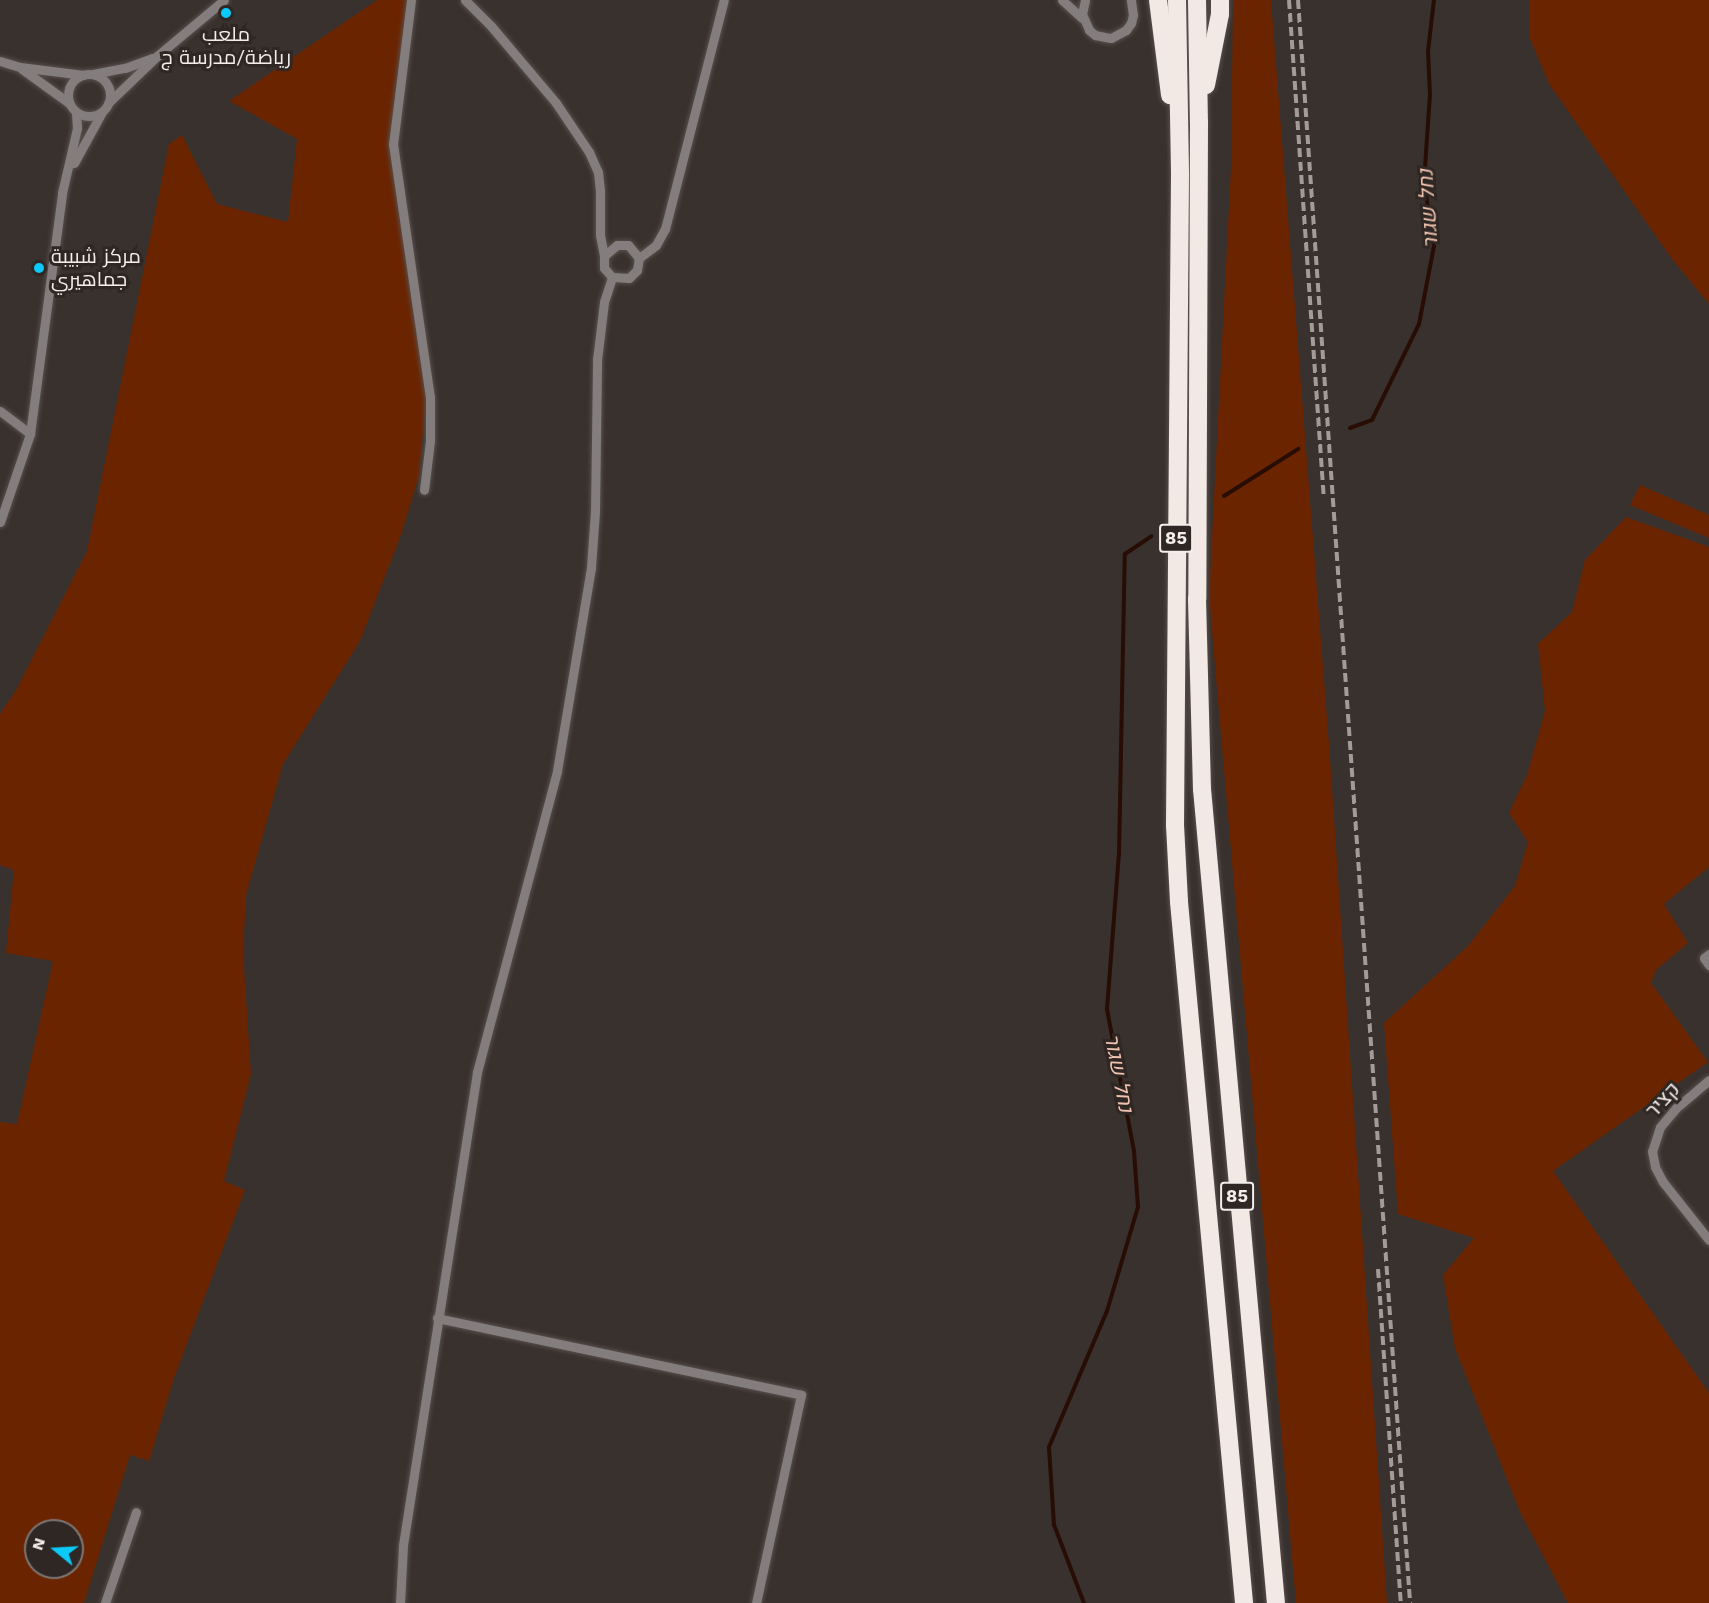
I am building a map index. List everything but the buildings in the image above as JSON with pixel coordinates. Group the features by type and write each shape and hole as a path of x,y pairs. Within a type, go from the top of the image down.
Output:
{"highway":[{"path":"1158,0 1180,174"},
{"name":"85","path":"1177,0 1180,174 1174,761 1176,847 1179,902 1244,1603"},
{"name":"85","path":"1197,0 1199,122 1197,452 1202,789 1276,1603"},
{"path":"1199,122 1220,14 1220,0"}],"street":[{"path":"62,193 81,147 108,103 157,56 224,0"},
{"path":"411,0 393,144 430,397 430,441 424,490"},
{"path":"465,0 491,26 556,103 589,152 598,172 600,235 604,268 612,277 629,278 637,270 639,258 633,248 622,244 611,247 604,256"},
{"path":"639,258 656,244 665,229 724,0"},
{"path":"1062,0 1082,18 1089,30 1103,38 1119,35 1131,24 1133,15 1131,0"},
{"path":"1082,18 1085,0"},
{"path":"0,61 20,67 88,74 125,68 157,56"},
{"path":"20,67 69,104 76,112 92,116 102,112"},
{"path":"88,74 107,84 108,103"},
{"path":"69,104 70,86 88,74"},
{"path":"0,522 30,434 62,193 77,128 76,112"},
{"path":"400,1603 403,1545 477,1072 559,759 591,567 595,511 597,360 602,311 612,277"},
{"path":"0,411 30,434"},
{"path":"1709,954 1704,958 1709,965"},
{"name":"קציר","path":"1709,1080 1676,1108 1660,1126 1652,1151 1655,1167 1663,1182 1709,1240"},
{"path":"1700,1228 1709,1221"},
{"path":"437,1318 801,1395 756,1603"},
{"path":"105,1603 136,1512"}],"shaded area":[{"path":"377,0 411,0 395,160 426,400 419,476 401,535 360,641 283,764 246,895 243,953 251,1074 224,1181 245,1190 174,1378 149,1461 130,1455 84,1603 0,1603 0,1122 17,1124 53,961 6,953 14,870 0,865 0,714 16,690 87,551 169,144 182,135 217,204 288,222 297,139 229,101"},
{"path":"1233,0 1271,0 1329,744 1387,1603 1296,1603 1209,596 1231,167"},
{"path":"1530,0 1709,0 1709,304 1672,259 1549,84 1529,36"},
{"path":"1640,485 1709,515 1709,538 1630,505"},
{"path":"1626,517 1709,547 1709,867 1664,904 1688,943 1656,970 1651,983 1708,1062 1553,1171 1709,1393 1709,1603 1568,1603 1520,1512 1455,1348 1443,1275 1474,1238 1398,1214 1384,1023 1468,946 1515,886 1528,842 1509,813 1527,775 1545,711 1538,644 1572,612 1585,560"}],"waterway":[{"name":"נחל שגור","path":"1350,428 1372,420 1419,324 1434,246 1424,182 1430,95 1428,51 1434,0"},
{"name":"נחל שגור","path":"1224,496 1298,449"},
{"name":"נחל שגור","path":"1084,1603 1054,1525 1049,1447 1107,1311 1138,1207 1134,1151 1107,1009 1119,854 1125,554 1152,536"}],"railway":[{"path":"1289,0 1324,497"},
{"path":"1298,0 1410,1603"},
{"path":"1378,1269 1401,1603"}],"place":[{"name":"ملعب رياضة/مدرسة ج","path":"226,13"},
{"name":"مركز شبيبة جماهيري","path":"39,268"}]}
